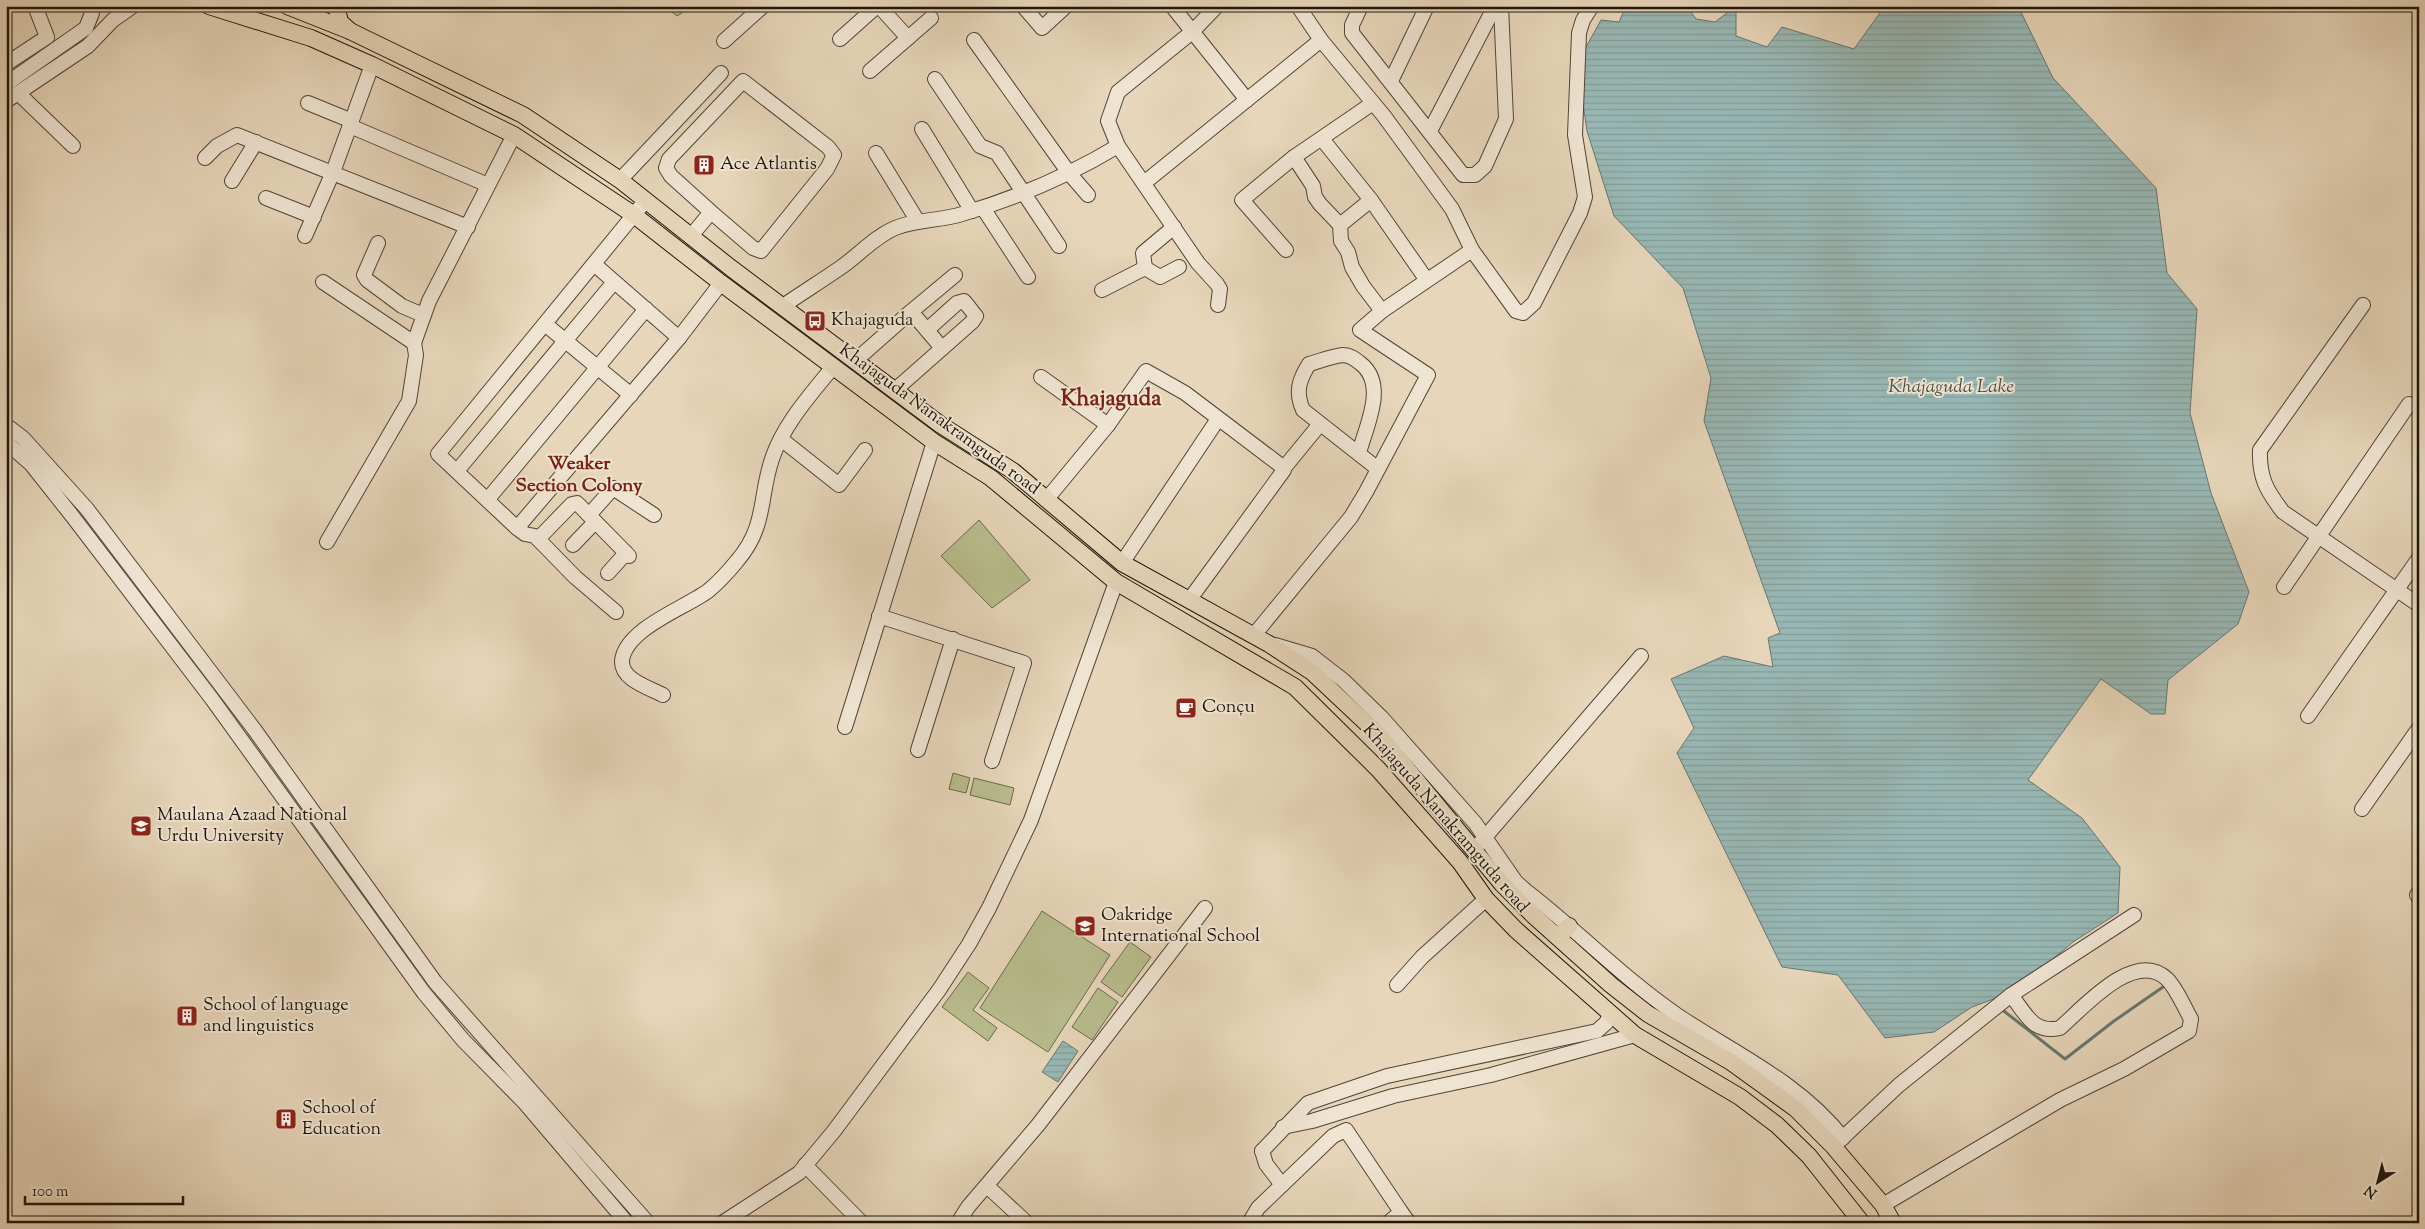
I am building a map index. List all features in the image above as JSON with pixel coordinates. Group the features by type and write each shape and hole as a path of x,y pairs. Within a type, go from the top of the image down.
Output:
{"main road":[{"name":"Khajaguda Nanakramguda road","path":"209,6 311,38 372,65 514,135 634,215 721,284 934,442 991,478 1116,582 1295,687 1371,763 1424,820 1460,862 1486,899 1516,930 1635,1036 1740,1097 1777,1125 1809,1156 1862,1223"},
{"name":"Khajaguda Nanakramguda road","path":"287,6 350,31 523,115 620,180 941,425 1013,471 1122,563 1254,635 1312,672 1358,713 1480,844 1506,888 1564,932 1611,985 1648,1014 1731,1062 1763,1083 1838,1142 1883,1205 1893,1223"},
{"path":"340,6 337,9 340,22 350,31"}],"street":[{"path":"6,64 47,37 35,6"},
{"path":"6,101 88,46 113,20 133,6"},
{"path":"724,41 764,6"},
{"path":"840,39 878,6 908,38"},
{"path":"1023,6 1042,28 1066,6"},
{"path":"1172,6 1247,100"},
{"path":"1217,6 1192,32 1118,92 1108,121 1118,146 1198,263 1217,284 1220,289 1218,304"},
{"path":"1298,6 1321,40 1373,103 1452,209 1472,250 1516,311 1523,313 1534,303 1580,213 1585,197 1575,135 1578,33 1583,20 1592,6"},
{"path":"1361,6 1352,25 1352,33 1463,175 1475,175 1485,166 1506,119 1501,6"},
{"path":"1391,81 1427,6"},
{"path":"1430,131 1495,6"},
{"path":"6,84 77,37 86,28 91,9 113,20"},
{"path":"870,71 931,18"},
{"path":"974,40 1069,173 1088,195"},
{"path":"1144,183 1321,40"},
{"path":"305,236 333,172 372,65"},
{"path":"620,180 721,73"},
{"path":"935,79 980,146 997,153 1059,246"},
{"path":"743,82 828,147 834,155 827,169 761,251 752,248 711,212 671,176 666,168 669,159 743,82"},
{"path":"18,93 73,146"},
{"path":"308,103 488,185"},
{"path":"1286,250 1242,200 1294,157 1373,103"},
{"path":"922,129 977,209 1028,277"},
{"path":"205,158 217,146 237,135 468,227"},
{"path":"327,542 409,401 416,355 414,343 423,315 514,135"},
{"path":"1322,139 1371,200 1426,279"},
{"path":"232,180 256,142"},
{"path":"783,306 841,267 879,236 917,220 959,215 1024,192 1069,173 1118,146"},
{"path":"876,153 917,220"},
{"path":"1294,157 1313,186 1320,204 1340,225 1341,241 1348,252 1352,267 1362,286 1382,311"},
{"path":"266,198 314,217"},
{"path":"616,612 575,577 538,540 532,535 524,534 517,528 438,454 646,200"},
{"path":"1340,225 1371,200"},
{"path":"691,236 711,212"},
{"path":"1145,268 1143,253 1174,227"},
{"path":"378,243 364,275 367,280 402,306 423,315"},
{"path":"1254,635 1337,536 1366,492 1428,375 1360,330 1382,311 1426,279 1472,250"},
{"path":"594,264 679,338"},
{"path":"1145,268 1160,277 1179,267"},
{"path":"1102,290 1145,268"},
{"path":"856,360 954,275"},
{"path":"323,282 414,343"},
{"path":"457,471 614,282"},
{"path":"517,528 679,338 721,284"},
{"path":"895,390 972,322 976,316 964,301 956,303 927,330"},
{"path":"2363,305 2260,450 2259,469 2268,492 2283,512 2419,606"},
{"path":"488,499 646,309"},
{"path":"907,315 914,315 942,348"},
{"path":"545,324 631,395"},
{"path":"1359,453 1374,406 1372,377 1366,367 1352,357 1344,355 1309,364 1303,375 1297,397 1303,410 1378,469"},
{"path":"663,696 628,677 623,670 622,660 627,649 642,631 708,591 725,576 743,554 762,516 772,459 782,439 816,388 833,367"},
{"path":"1046,500 1108,425 1146,371 1185,393 1284,468"},
{"path":"1041,377 1108,425"},
{"path":"2284,587 2409,404"},
{"path":"1122,563 1218,419"},
{"path":"1190,599 1284,468 1320,424"},
{"path":"6,425 23,438 87,509 254,729 435,982 648,1223"},
{"path":"782,439 839,485 865,450"},
{"path":"6,442 31,464 73,516 212,699 424,993 463,1040 524,1102 628,1223"},
{"path":"845,726 934,442"},
{"path":"573,545 610,491 615,488 654,515"},
{"path":"538,540 572,504 577,503 627,555 608,573"},
{"path":"2308,716 2419,558"},
{"path":"722,1223 799,1173 939,990 989,908 1031,820 1116,582"},
{"path":"879,616 1024,663 992,761"},
{"path":"918,750 953,639"},
{"path":"1480,844 1641,656"},
{"path":"2362,810 2419,728"},
{"path":"1397,985 1422,957 1486,899"},
{"path":"958,1223 968,1207 1038,1124 1205,908"},
{"path":"1838,1142 1899,1085 2011,995 2134,915"},
{"path":"1883,1205 2060,1100 2124,1069 2185,1035 2191,1026 2191,1019 2168,979 2152,971 2141,970 2123,976 2112,983 2060,1028 2052,1030 2044,1030 2035,1025 2011,995"},
{"path":"1284,1184 1262,1151 1308,1103 1387,1076 1597,1031 1606,1023 1610,1013"},
{"path":"1283,1127 1312,1121 1393,1096 1492,1075 1635,1036"},
{"path":"1249,1223 1258,1208 1333,1136 1346,1130 1405,1217 1388,1223"},
{"path":"805,1165 862,1223"},
{"path":"987,1186 1027,1223"}],"green space":[{"path":"664,6 692,6 677,16"},
{"path":"979,520 1030,580 992,608 941,556"},
{"path":"953,773 970,778 966,793 949,789"},
{"path":"974,778 1014,788 1010,805 970,795"},
{"path":"1042,911 1110,955 1048,1052 980,1008"},
{"path":"1130,942 1151,957 1122,997 1101,982"},
{"path":"968,972 989,988 973,1010 997,1028 988,1041 942,1007"},
{"path":"1098,988 1118,1002 1092,1040 1072,1027"}],"water":[{"name":"Khajaguda Lake","path":"1626,6 1687,6 1696,19 1715,22 1736,6 1736,36 1767,47 1782,27 1854,49 1883,6 2018,6 2053,78 2156,188 2167,273 2197,309 2190,413 2211,493 2249,592 2238,624 2168,680 2165,714 2151,714 2101,679 2028,780 2082,818 2120,867 2118,913 2073,942 2015,991 1972,1007 1934,1032 1885,1038 1838,975 1782,967 1677,753 1694,728 1671,679 1724,656 1773,667 1768,638 1780,633 1704,421 1711,378 1683,288 1614,216 1587,131 1577,63 1601,20 1619,22"},
{"path":"1063,1041 1078,1051 1058,1082 1042,1072"}],"waterway":[{"path":"2000,1008 2065,1059 2114,1021 2163,987"}],"place":[{"name":"Ace Atlantis","path":"704,165"},
{"name":"Khajaguda","path":"815,321"},
{"name":"Conçu","path":"1186,708"},
{"name":"Maulana Azaad National Urdu University","path":"141,826"},
{"name":"Oakridge International School","path":"1085,926"},
{"name":"School of language and linguistics","path":"187,1016"},
{"name":"School of Education","path":"286,1119"}],"district":[{"name":"Khajaguda","path":"1111,400"},
{"name":"Weaker Section Colony","path":"579,475"}]}
